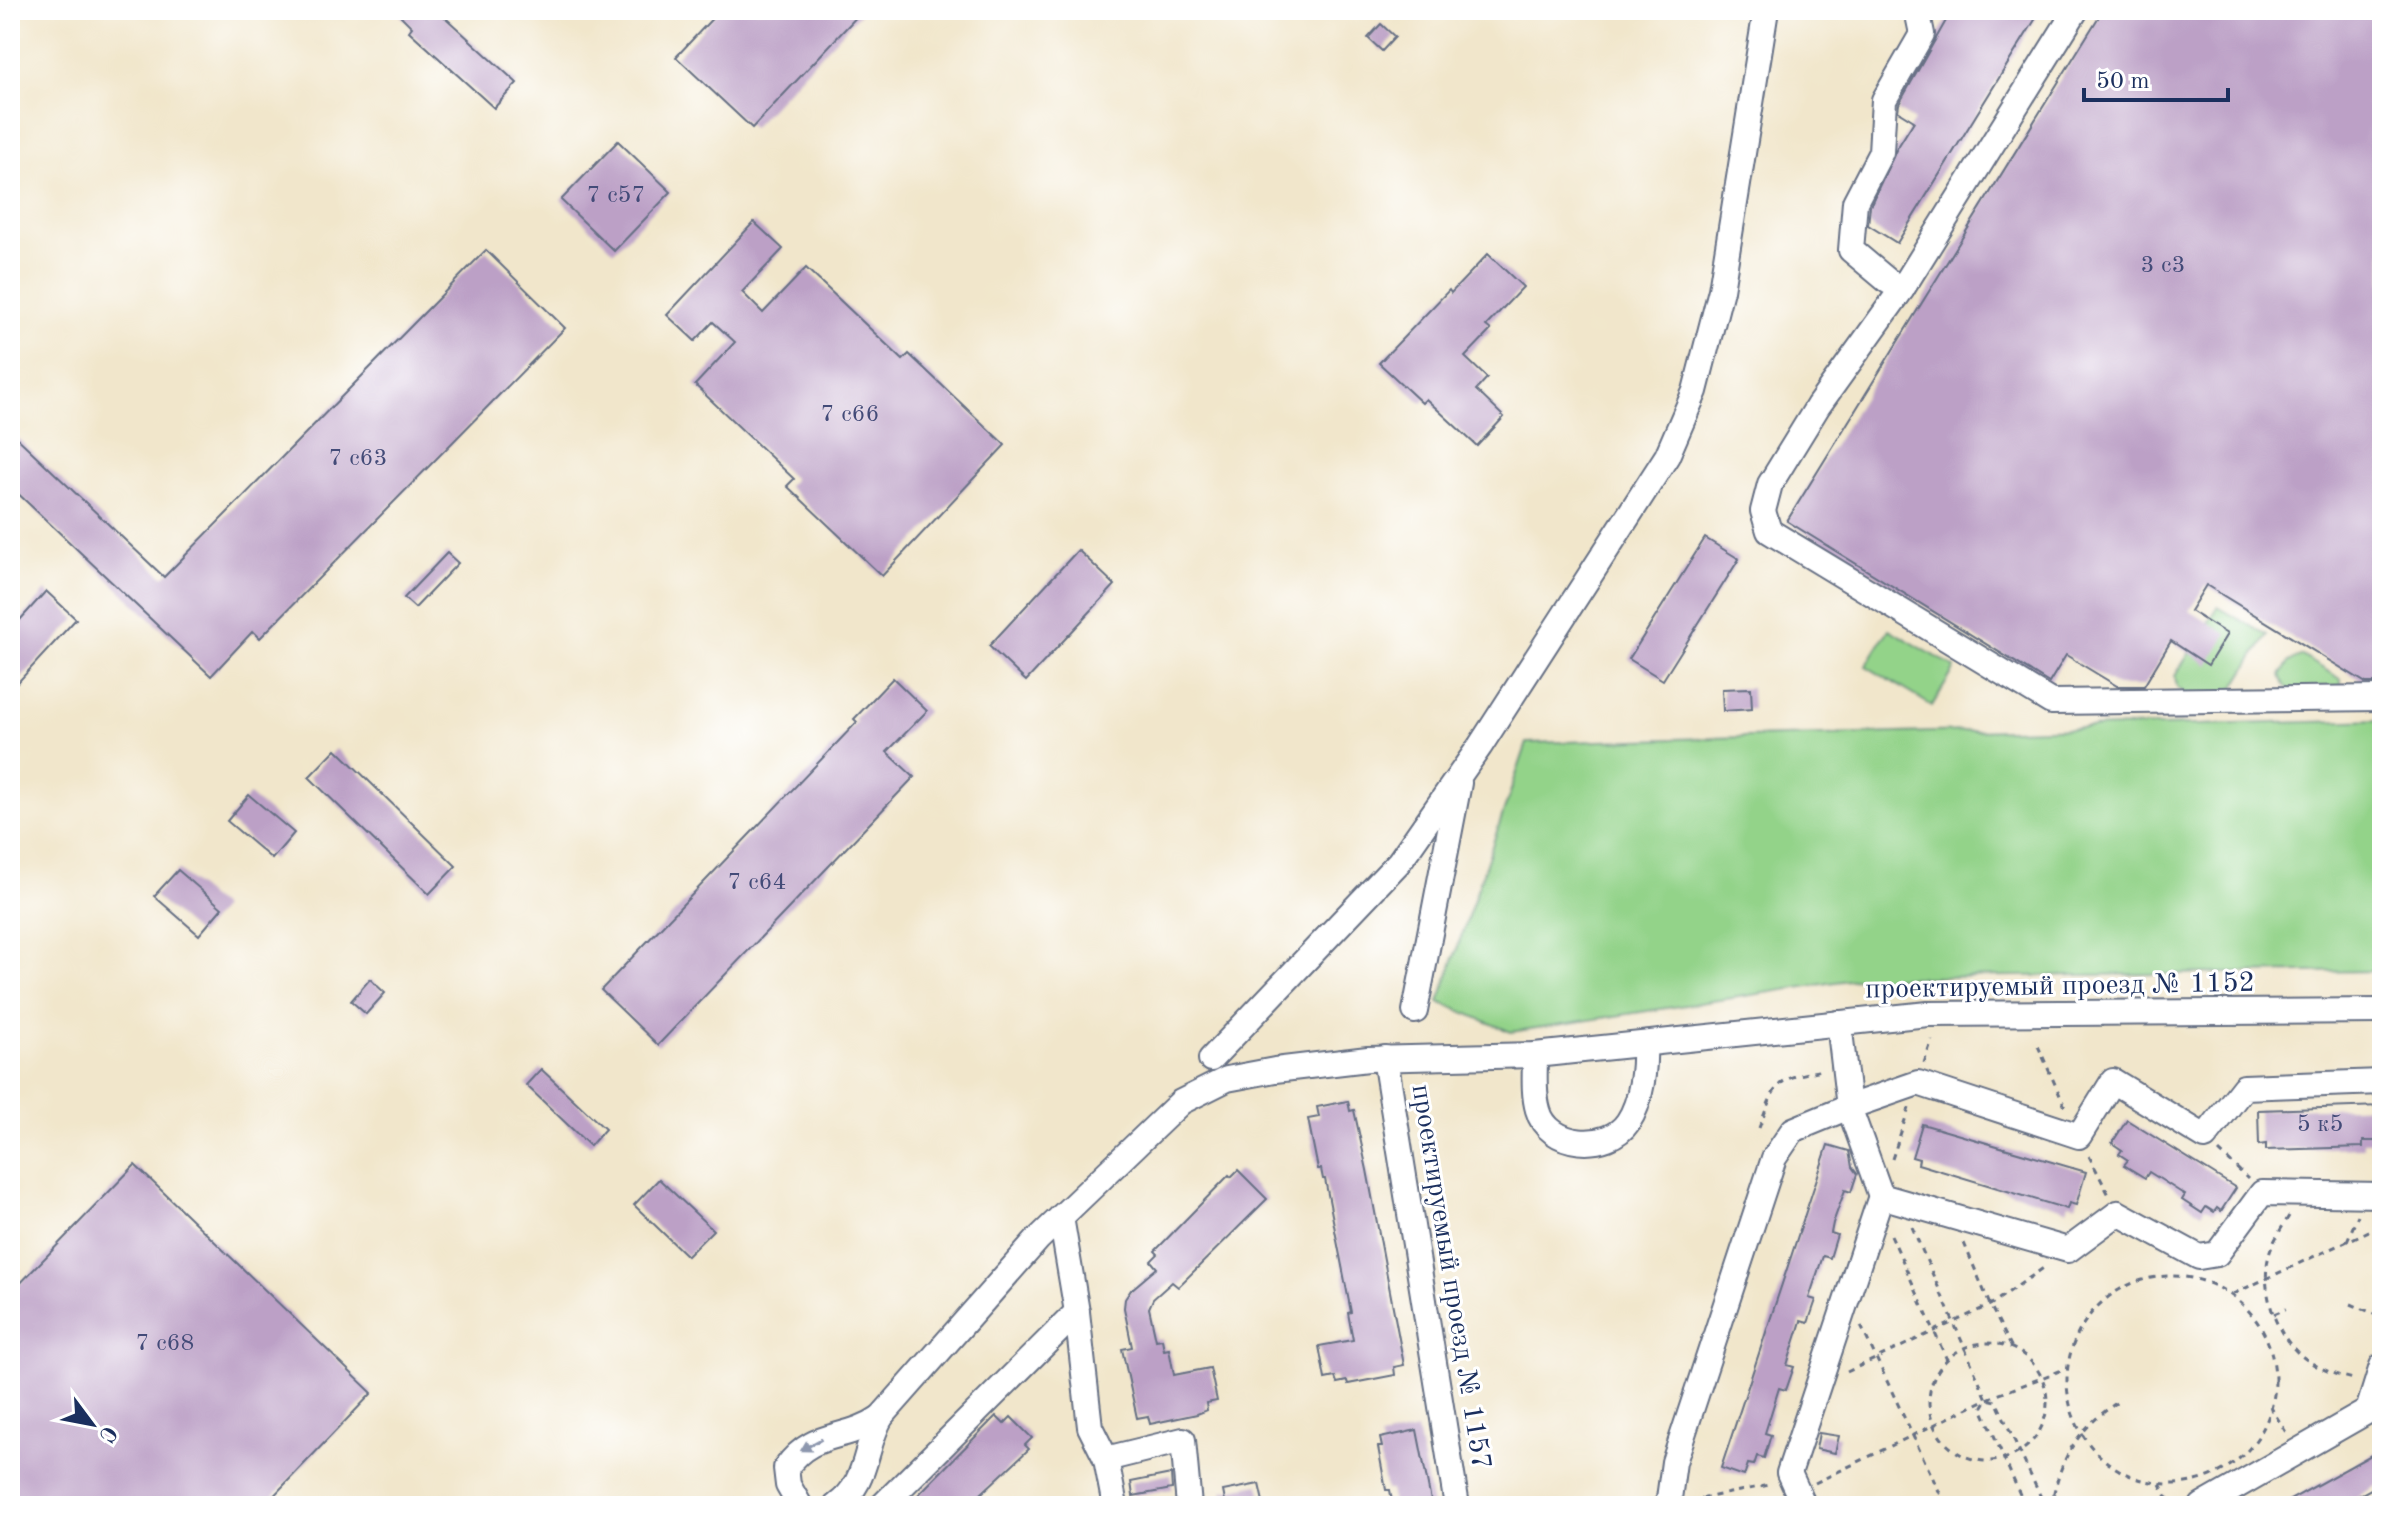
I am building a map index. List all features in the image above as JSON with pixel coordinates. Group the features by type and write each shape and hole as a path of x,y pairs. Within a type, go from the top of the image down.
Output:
{"street":[{"path":"1211,1059 1399,862 1461,773 1667,456 1695,391 1721,290 1766,10"},
{"path":"1902,289 1851,250 1855,202 1881,152 1884,100 1922,34 1917,10"},
{"path":"2076,10 1902,289 1818,406 1770,484 1763,511 1769,531 2051,702 2382,698"},
{"path":"1415,1011 1461,773"},
{"name":"проектируемый проезд № 1152","path":"881,1417 1038,1239 1181,1102 1227,1079 1275,1070 1385,1058 1535,1055 1928,1014 2382,1011"},
{"path":"1798,1493 1789,1473 1848,1297 1887,1201 1849,1107 1839,1023"},
{"path":"1535,1055 1538,1111 1544,1123 1553,1132 1570,1140 1588,1142 1616,1135 1629,1121 1642,1080 1644,1044"},
{"name":"проектируемый проезд № 1157","path":"1385,1058 1457,1506"},
{"path":"1668,1506 1674,1462 1774,1158 1793,1130 1918,1083 2079,1136 2113,1081 2205,1137 2244,1087 2382,1082"},
{"path":"1887,1201 2068,1250 2118,1213 2199,1257 2217,1254 2262,1193 2371,1195"},
{"path":"1061,1217 1077,1312 1090,1427 1106,1459 1115,1506"},
{"path":"882,1506 1077,1312"},
{"path":"2202,1506 2368,1411 2380,1374"},
{"path":"800,1506 788,1485 786,1468 795,1455 822,1438 856,1432 881,1417"},
{"path":"836,1506 861,1478 873,1431 881,1417"},
{"path":"1106,1459 1183,1440 1189,1506"}],"path":[{"path":"2038,1046 2118,1213"},
{"path":"1759,1128 1776,1085 1788,1076 1843,1070"},
{"path":"2203,1136 2262,1193"},
{"path":"2303,1195 2273,1243 2266,1278 2274,1314 2289,1343 2308,1361 2335,1374 2380,1374"},
{"path":"2346,1241 2371,1195"},
{"path":"1887,1201 1953,1322 1987,1399"},
{"path":"1887,1201 1933,1331 1947,1360"},
{"path":"1954,1217 1990,1305 2012,1348"},
{"path":"2233,1295 2382,1225"},
{"path":"1818,1385 1990,1305 2068,1250"},
{"path":"2151,1278 2189,1278 2233,1295 2254,1314 2268,1341 2274,1377 2264,1426 2236,1462 2220,1472 2189,1483 2160,1484 2123,1473 2093,1450 2081,1433 2067,1396 2069,1367 2079,1334 2100,1301 2129,1284 2151,1278"},
{"path":"1848,1297 1946,1506"},
{"path":"2351,1304 2382,1317"},
{"path":"2274,1314 2286,1309"},
{"path":"1996,1344 2012,1348 2038,1369 2046,1400 2044,1415 2030,1443 2020,1452 2004,1459 1976,1461 1951,1449 1934,1426 1931,1390 1947,1360 1964,1347 1996,1344"},
{"path":"1668,1506 1798,1493 1987,1399 2069,1367"},
{"path":"1987,1399 1996,1401 2045,1506"},
{"path":"1987,1399 1982,1408 2025,1506"},
{"path":"2051,1506 2062,1468 2081,1433 2094,1418 2119,1401"},
{"path":"2270,1406 2298,1451"},
{"path":"2160,1484 2172,1506"}],"green space":[{"path":"2218,607 2267,635 2231,693 2187,695 2177,687 2175,676"},
{"path":"1889,629 1955,668 1932,706 1866,666"},
{"path":"2302,656 2341,679 2341,689 2294,694 2285,686 2281,675 2289,662"},
{"path":"2382,720 2382,971 1862,978 1511,1032 1439,1002 1527,743"}],"building":[{"path":"395,10 437,10 517,83 494,108 409,31 412,27"},
{"path":"720,10 863,10 752,128 676,57"},
{"path":"1952,10 2041,10 1897,243 1868,225 1870,206 1896,150 1914,121 1898,111 1899,104"},
{"path":"2103,10 2382,10 2382,683 2366,683 2206,585 2190,611 2227,634 2208,665 2171,641 2144,686 2117,686 2066,655 2049,683 1787,521"},
{"path":"1381,24 1395,37 1382,51 1368,38"},
{"path":"618,141 671,192 614,251 561,200"},
{"path":"754,222 783,249 742,292 763,313 806,268 903,360 909,354 1005,445 882,576 787,486 794,479 695,385 735,342 713,322 695,341 667,315"},
{"path":"486,250 565,328 260,638 253,631 211,676 10,486 10,431 164,577"},
{"path":"1488,254 1523,287 1486,326 1491,330 1465,357 1487,378 1476,390 1504,417 1477,446 1426,399 1422,403 1379,363"},
{"path":"1705,538 1739,559 1663,680 1629,659"},
{"path":"1078,550 1115,585 1026,681 989,646"},
{"path":"447,553 458,563 415,608 404,598"},
{"path":"46,591 76,619 10,691 10,631"},
{"path":"893,678 927,711 887,752 914,777 658,1045 601,990 857,722 854,719"},
{"path":"1751,688 1752,709 1723,711 1722,689"},
{"path":"336,749 456,866 429,894 309,777"},
{"path":"249,795 294,833 272,859 227,821"},
{"path":"178,870 222,908 199,935 154,896"},
{"path":"370,979 385,993 366,1014 351,1001"},
{"path":"541,1069 605,1129 590,1146 526,1085"},
{"path":"1348,1101 1350,1111 1354,1110 1367,1170 1404,1365 1394,1367 1395,1375 1348,1384 1347,1381 1337,1383 1335,1377 1325,1379 1319,1346 1353,1340 1348,1313 1351,1312 1325,1179 1321,1169 1318,1169 1308,1119 1319,1117 1317,1107"},
{"path":"2382,1106 2382,1141 2363,1141 2363,1147 2266,1150 2266,1144 2259,1145 2258,1110"},
{"path":"2127,1120 2236,1188 2221,1211 2217,1208 2214,1212 2206,1207 2202,1213 2182,1200 2185,1195 2149,1172 2145,1178 2124,1165 2128,1160 2119,1154 2122,1150 2112,1143"},
{"path":"1922,1124 2086,1172 2076,1205 2069,1203 2067,1209 1918,1164 1919,1159 1912,1157"},
{"path":"1828,1145 1849,1151 1852,1167 1857,1174 1851,1192 1845,1190 1833,1223 1831,1233 1837,1235 1830,1258 1823,1256 1809,1298 1816,1300 1808,1323 1801,1321 1787,1365 1794,1367 1786,1390 1779,1388 1765,1433 1771,1435 1764,1458 1757,1456 1754,1465 1748,1464 1744,1476 1721,1468"},
{"path":"135,1165 372,1393 264,1506 10,1506 10,1294"},
{"path":"1238,1170 1267,1199 1178,1287 1172,1282 1153,1299 1149,1308 1156,1340 1162,1339 1164,1350 1169,1349 1174,1375 1210,1368 1217,1401 1206,1403 1207,1410 1197,1414 1150,1424 1148,1416 1137,1418 1122,1349 1132,1347 1125,1299 1157,1268 1151,1261 1158,1254 1155,1251 1229,1175 1231,1177"},
{"path":"659,1179 713,1230 687,1256 634,1205"},
{"path":"996,1416 1004,1424 1011,1417 1032,1438 1025,1445 1029,1449 968,1506 926,1506 917,1496"},
{"path":"1417,1430 1432,1506 1393,1506 1390,1490 1386,1490 1378,1447 1382,1447 1380,1438"},
{"path":"1819,1433 1839,1436 1835,1453 1816,1449"},
{"path":"2382,1449 2382,1483 2340,1506 2279,1506"},
{"path":"1171,1474 1172,1489 1133,1496 1131,1482"},
{"path":"1259,1484 1264,1506 1226,1506 1223,1491"}]}
